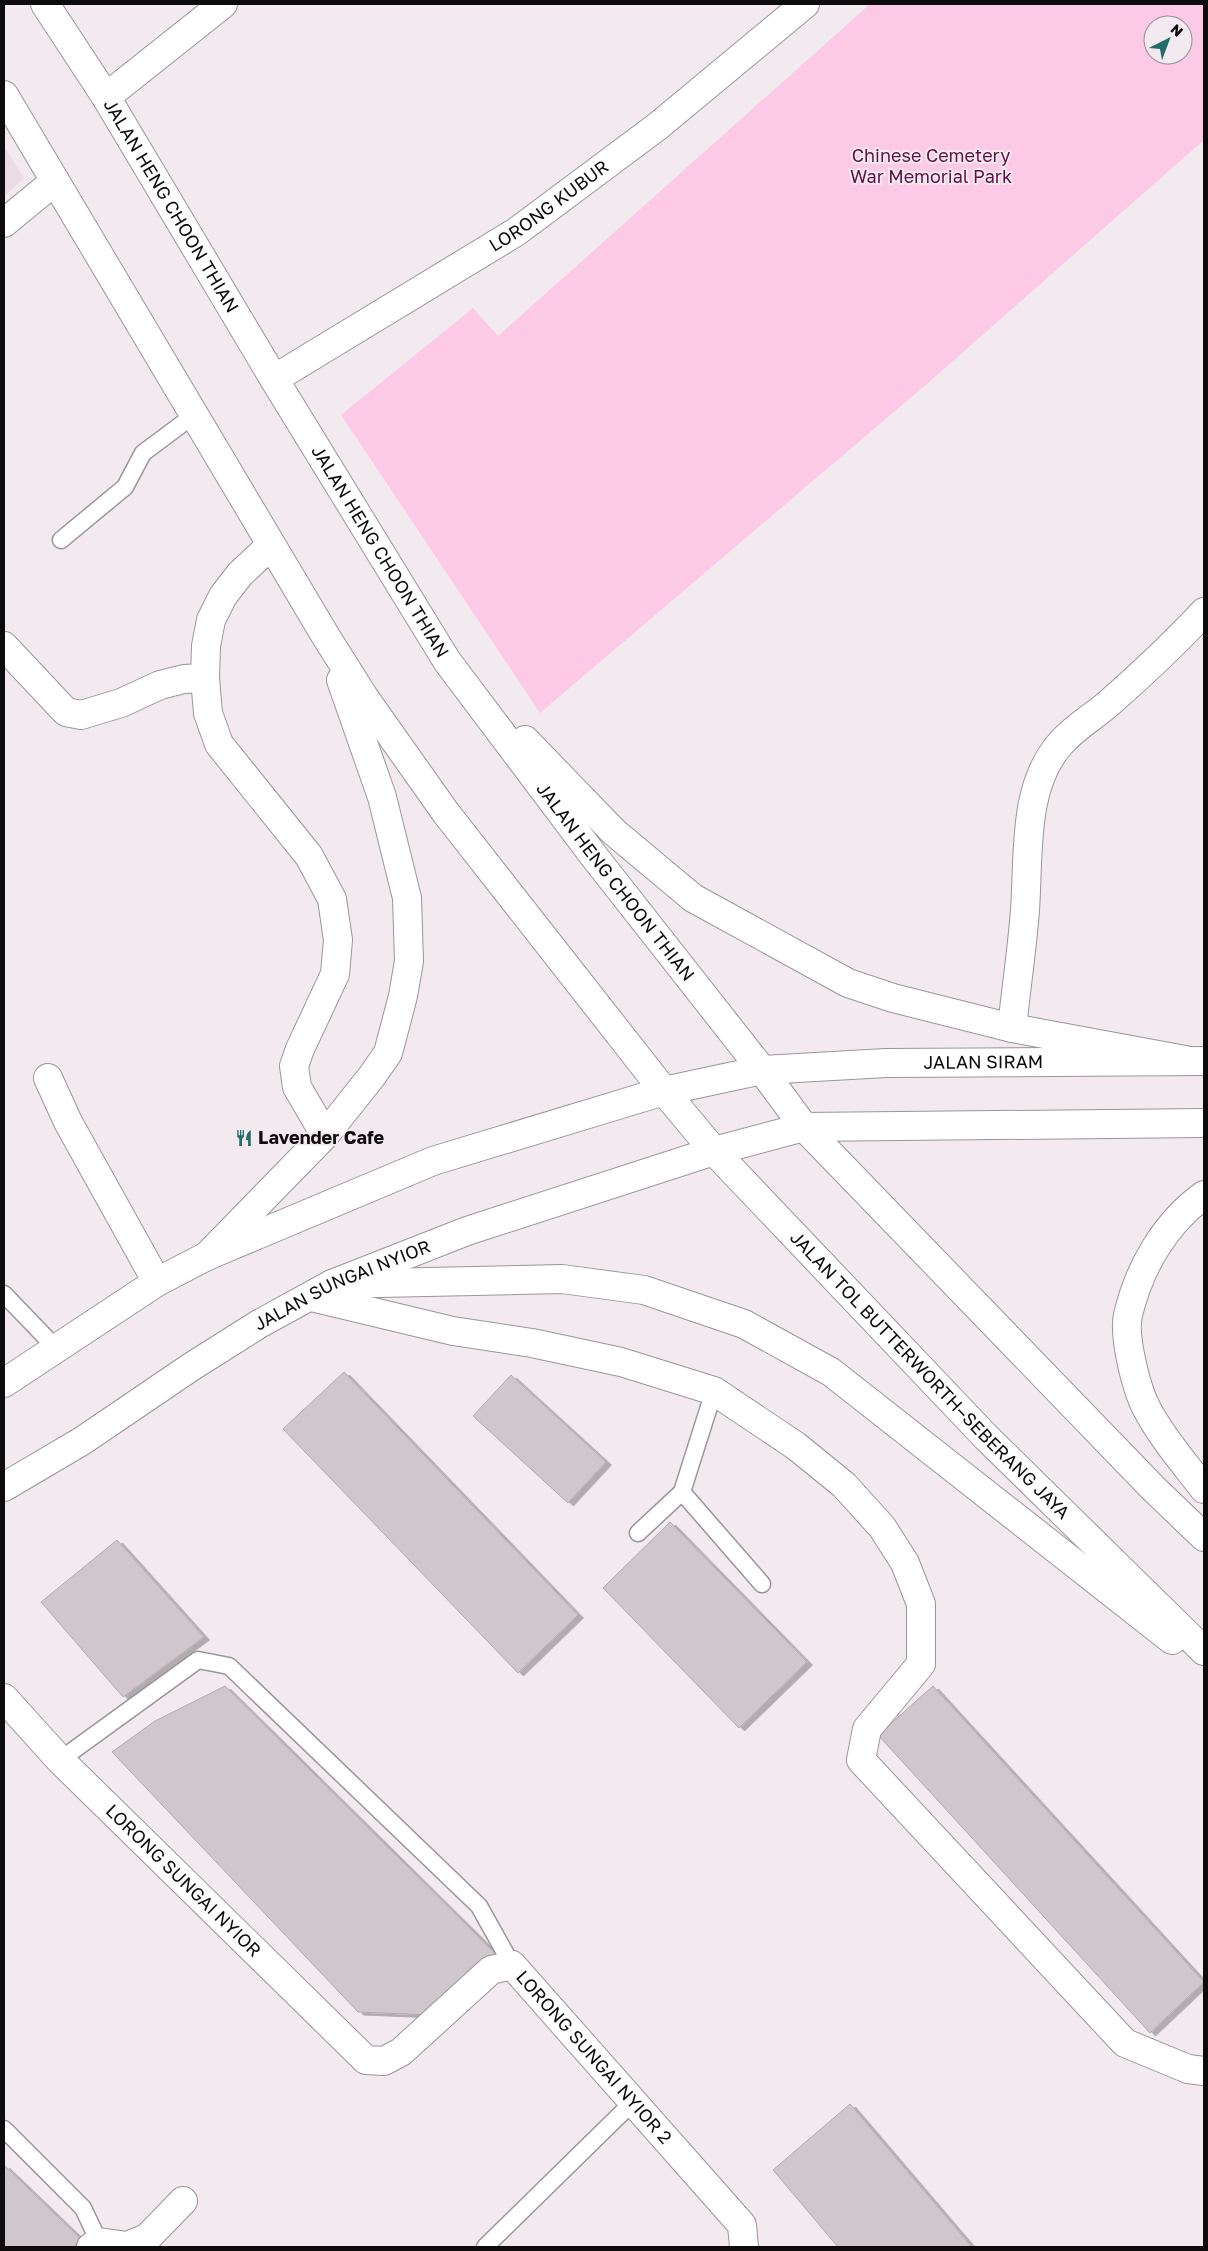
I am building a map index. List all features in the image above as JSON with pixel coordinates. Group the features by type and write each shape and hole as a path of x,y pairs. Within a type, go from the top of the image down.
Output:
{"main road":[{"name":"JALAN HENG CHOON THIAN","path":"45,4 106,97 274,379 447,660 593,855 762,1070"},
{"path":"106,97 223,4"},
{"name":"LORONG KUBUR","path":"274,379 516,232 658,126 805,4"},
{"path":"4,96 270,546 364,697 446,813 664,1091 433,1161 206,1256 157,1282 55,1347 4,1383"},
{"path":"4,223 55,181"},
{"path":"270,546 240,574 223,596 211,620 206,646 205,678 208,713 219,744 310,856 332,900 338,940 335,974 294,1066 297,1087 325,1135"},
{"path":"1012,1028 1025,911 1030,833 1040,780 1048,762 1061,743 1106,705 1204,612"},
{"path":"206,1256 325,1135 388,1053 404,996 409,961 407,898 382,797 324,635"},
{"path":"4,646 66,712 81,715 121,703 160,685 184,679 205,678"},
{"path":"447,660 614,832 693,898 848,983 893,998 1012,1028 1195,1060"},
{"name":"JALAN SIRAM","path":"664,1091 762,1070 886,1063 1195,1060"},
{"path":"762,1070 804,1127 1153,1488 1204,1537"},
{"path":"48,1078 68,1122 157,1282"},
{"name":"JALAN TOL BUTTERWORTH–SEBERANG JAYA","path":"664,1091 714,1151 986,1437 1204,1650"},
{"path":"804,1127 1204,1123"},
{"name":"JALAN SUNGAI NYIOR","path":"4,1487 82,1441 191,1367 259,1324 322,1290 467,1230 714,1151 804,1127"},
{"path":"1204,1195 1189,1205 1166,1232 1146,1262 1128,1317 1131,1364 1147,1410 1204,1489"},
{"path":"322,1290 562,1279 644,1290 744,1324 830,1372 1204,1665"},
{"path":"322,1290 453,1331 532,1343 621,1362 714,1391 796,1446 844,1485 882,1527 905,1562 921,1604 921,1664 867,1730 861,1760 1125,2043 1188,2069 1204,2071"},
{"name":"LORONG SUNGAI NYIOR","path":"4,1698 60,1760 366,2060"},
{"name":"LORONG SUNGAI NYIOR 2","path":"366,2060 384,2061 401,2052 491,1970 512,1965 742,2225 744,2247"},
{"path":"95,2244 127,2246 148,2238 183,2201"}],"lane":[{"path":"61,540 125,487 143,453 194,416"},
{"path":"4,1294 55,1347"},
{"path":"638,1533 682,1492 714,1391"},
{"path":"682,1492 762,1584"},
{"path":"60,1760 198,1660 229,1666 479,1906 512,1965"},
{"path":"485,2247 634,2101"},
{"path":"4,2128 84,2208 95,2244"}],"shaded area":[{"path":"4,146 24,178 4,197"}],"green space":[{"name":"Chinese Cemetery War Memorial Park","path":"870,4 1204,4 1204,140 928,383 540,713 341,415 473,308 498,336"}],"building":[{"path":"344,1372 578,1615 518,1673 283,1429"},
{"path":"511,1375 606,1462 568,1503 473,1416"},
{"path":"670,1522 807,1662 739,1728 603,1588"},
{"path":"117,1540 204,1637 123,1697 41,1602"},
{"path":"225,1686 497,1955 431,2015 358,2012 112,1752 155,1721"},
{"path":"933,1686 1204,1982 1150,2033 878,1735"},
{"path":"850,2104 972,2247 838,2247 773,2170"},
{"path":"4,2165 81,2239 74,2247 4,2247"}],"place":[{"name":"Lavender Cafe","path":"244,1138"}]}
